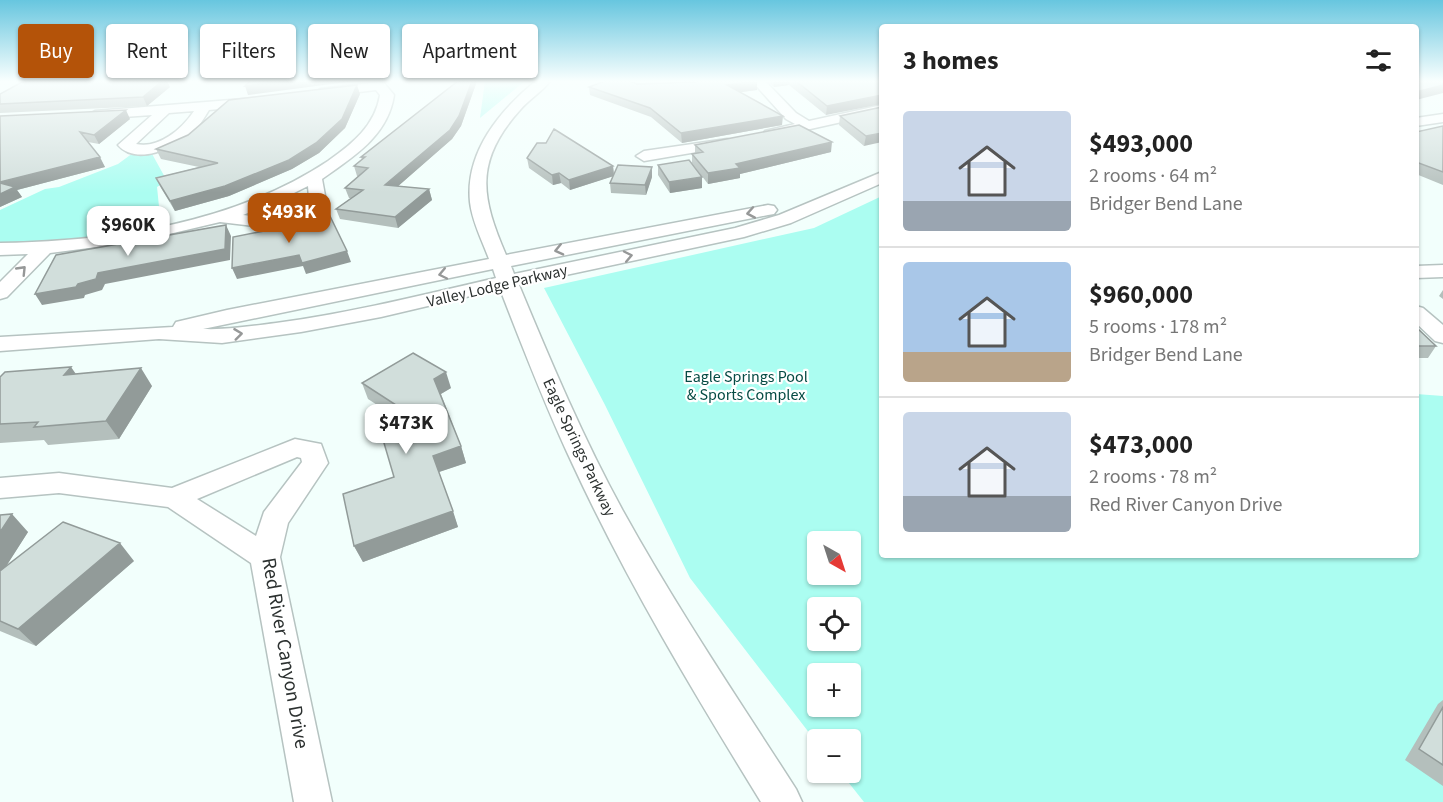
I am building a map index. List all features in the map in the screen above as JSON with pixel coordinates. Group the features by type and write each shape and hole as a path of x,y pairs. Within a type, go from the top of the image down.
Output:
{"street":[{"path":"156,118 126,145 130,148 146,149 165,144 189,128 196,118"},
{"path":"1,250 44,248 130,237 214,217 282,193 314,178 340,160 375,128 381,118"},
{"name":"Eagle Springs Parkway","path":"504,118 497,127 480,170 478,200 485,227 563,417 615,521 675,632 783,802"},
{"path":"796,118 806,125"},
{"path":"759,137 839,118"},
{"path":"1419,122 1440,118"},
{"path":"644,156 738,141"},
{"path":"214,217 289,223 303,221 319,212 314,178"},
{"name":"Valley Lodge Parkway","path":"0,344 159,333 222,336 301,326 381,311 505,272 738,233 785,219 879,178"},
{"path":"0,293 44,248"},
{"path":"1419,272 1443,271"},
{"path":"1419,315 1443,336"},
{"name":"Red River Canyon Drive","path":"174,498 295,448 312,450 315,463 274,520 265,557 313,802"},
{"path":"0,488 58,483 174,498 265,557"}],"green space":[{"path":"151,152 167,181 157,187 161,226 71,240 0,243 0,210 45,189 59,187 118,164 133,153"},
{"name":"Eagle Springs Pool & Sports Complex","path":"879,197 879,558 1419,558 1419,394 1443,396 1443,802 864,802 849,783 861,783 861,729 807,730 690,578 605,405 544,288 814,228"}],"building":[{"path":"0,118 115,118 94,135 80,132 100,157 0,182"},
{"path":"207,118 342,118 316,143 289,160 225,186 170,201 156,178 218,163 156,149 188,135"},
{"path":"410,118 457,118 450,130 385,185 429,189 395,217 336,209 363,190 345,188 368,168 354,166 365,157 361,157"},
{"path":"663,118 768,118 681,133"},
{"path":"843,118 879,118 879,134 866,136"},
{"path":"799,125 832,142 736,164 740,168 708,173 692,154 703,152 695,145"},
{"path":"1443,126 1443,172 1419,163 1419,131"},
{"path":"554,129 613,166 569,180 559,173 552,175 527,158 537,143 546,143"},
{"path":"689,160 702,177 669,182 658,165"},
{"path":"618,165 652,167 645,185 610,183"},
{"path":"0,183 15,187 0,194"},
{"path":"329,214 347,251 302,263 299,255 232,268 233,237 321,220"},
{"path":"226,225 225,249 98,273 96,279 78,284 76,287 35,294 56,255"},
{"path":"1419,330 1436,346 1419,346"},
{"path":"413,353 446,372 434,379 461,446 433,456 453,511 354,546 343,494 394,477 379,426 413,416 362,383"},
{"path":"71,367 64,375 141,368 106,421 34,427 38,422 0,424 0,377 5,372"},
{"path":"12,514 0,532 0,515"},
{"path":"63,522 120,543 18,629 0,621 0,571"},
{"path":"1443,707 1443,765 1419,749"}]}
